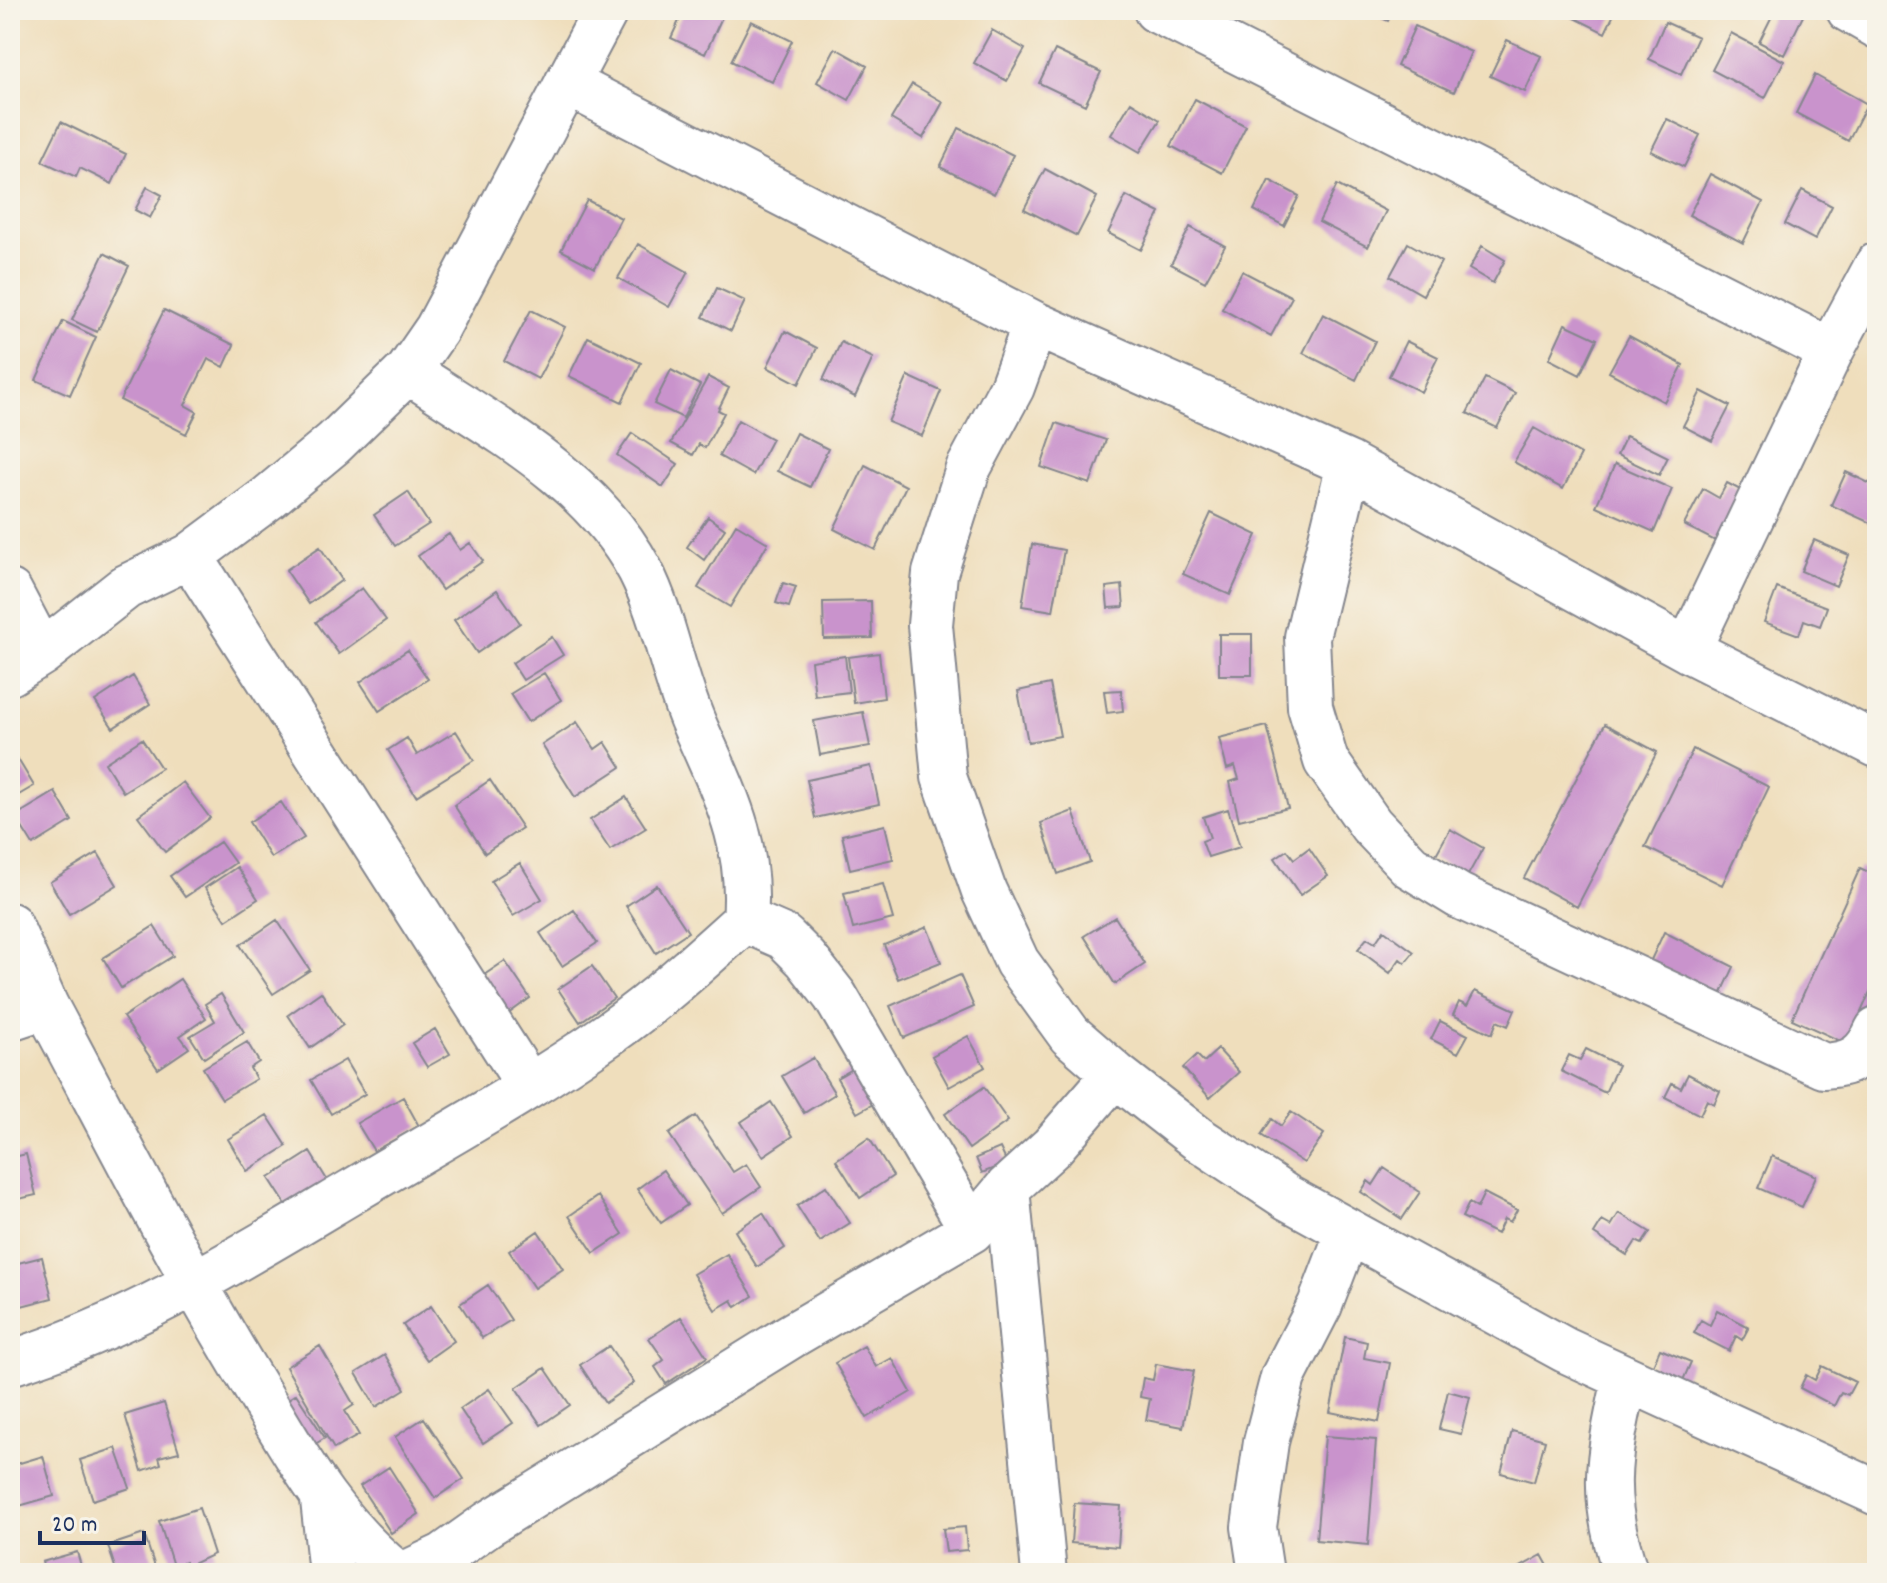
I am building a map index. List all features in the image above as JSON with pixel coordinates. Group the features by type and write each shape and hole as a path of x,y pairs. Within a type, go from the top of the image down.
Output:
{"street":[{"path":"10,592 26,663 126,587 190,556 334,443 408,371 437,329 606,10"},
{"path":"1156,10 1831,351"},
{"path":"1849,10 1877,26"},
{"path":"567,83 1035,324 1349,464 1688,650 1877,745"},
{"path":"1688,650 1831,351 1877,265"},
{"path":"1035,324 1012,387 968,469 935,573 930,625 944,777 984,891 1017,962 1070,1035 1115,1074 1197,1138 1348,1232 1625,1379 1756,1435 1877,1493"},
{"path":"10,1363 51,1350 195,1285 529,1086 610,1033 659,996 745,920 749,884 738,823 692,721 656,607 615,528 554,468 408,371"},
{"path":"1349,464 1307,637 1310,707 1326,761 1371,825 1410,866 1459,896 1824,1066 1847,1064 1868,1051 1877,1030"},
{"path":"190,556 529,1086"},
{"path":"745,920 784,937 835,996 972,1230"},
{"path":"10,925 28,1012 323,1500 368,1550 396,1573"},
{"path":"407,1573 443,1556 488,1524 791,1336 972,1230 1007,1188 1052,1147 1115,1074"},
{"path":"1007,1188 1044,1573"},
{"path":"1261,1573 1254,1527 1266,1442 1283,1377 1320,1305 1348,1232"},
{"path":"1625,1379 1610,1450 1607,1501 1626,1573"},
{"path":"323,1500 331,1573"}],"building":[{"path":"684,10 724,13 705,54 671,38"},
{"path":"1364,10 1393,10 1388,21"},
{"path":"1577,10 1616,10 1605,33 1573,17"},
{"path":"1775,10 1796,10 1804,14 1784,55 1759,42"},
{"path":"751,21 792,41 772,82 731,61"},
{"path":"1665,22 1698,37 1681,74 1649,59"},
{"path":"1415,26 1471,52 1454,92 1397,66"},
{"path":"992,30 1025,49 1007,81 974,63"},
{"path":"1731,33 1784,61 1765,98 1712,70"},
{"path":"1507,40 1541,56 1525,92 1490,76"},
{"path":"835,48 867,66 849,100 817,82"},
{"path":"1055,50 1101,72 1085,105 1039,83"},
{"path":"1815,75 1867,104 1848,141 1796,113"},
{"path":"912,84 943,102 923,138 891,119"},
{"path":"1195,99 1246,126 1222,173 1171,146"},
{"path":"1131,102 1160,120 1140,152 1111,135"},
{"path":"1667,119 1700,135 1684,167 1651,151"},
{"path":"61,122 126,154 112,184 80,168 76,177 42,161"},
{"path":"959,128 1013,155 994,194 940,167"},
{"path":"1045,169 1097,197 1077,236 1024,209"},
{"path":"1710,174 1763,202 1743,243 1689,215"},
{"path":"1269,180 1299,196 1284,226 1254,210"},
{"path":"1337,185 1386,211 1368,247 1319,222"},
{"path":"147,187 162,195 150,218 135,210"},
{"path":"1802,190 1832,206 1815,240 1785,224"},
{"path":"1126,196 1160,213 1141,250 1108,233"},
{"path":"587,200 621,218 595,268 561,250"},
{"path":"1190,227 1225,246 1205,282 1171,264"},
{"path":"1408,243 1441,262 1423,295 1390,276"},
{"path":"638,244 688,272 669,307 618,278"},
{"path":"1482,246 1505,260 1493,283 1469,269"},
{"path":"104,253 129,266 97,332 72,320"},
{"path":"1242,271 1292,297 1271,336 1222,309"},
{"path":"717,288 745,301 731,331 703,317"},
{"path":"164,310 234,345 224,367 208,359 185,405 197,412 186,434 120,400"},
{"path":"531,310 565,327 538,379 504,361"},
{"path":"1323,314 1375,341 1356,380 1303,353"},
{"path":"63,321 96,337 70,395 36,380"},
{"path":"1565,324 1597,339 1580,375 1549,359"},
{"path":"785,331 817,348 799,384 767,367"},
{"path":"1629,336 1683,365 1664,402 1609,372"},
{"path":"588,337 641,363 622,402 569,376"},
{"path":"1406,341 1438,357 1421,392 1389,376"},
{"path":"841,342 873,358 855,397 823,380"},
{"path":"671,370 700,385 683,418 654,404"},
{"path":"908,376 941,391 922,436 888,422"},
{"path":"708,377 729,388 718,410 724,413 705,448 699,444 693,455 671,443"},
{"path":"1485,378 1515,393 1497,428 1467,413"},
{"path":"1701,391 1730,406 1712,441 1683,426"},
{"path":"738,420 772,439 753,475 719,456"},
{"path":"1056,423 1106,440 1090,484 1041,467"},
{"path":"1534,428 1581,455 1563,489 1514,462"},
{"path":"632,433 678,464 663,487 617,455"},
{"path":"796,433 828,449 810,487 777,471"},
{"path":"1626,436 1668,457 1659,475 1617,455"},
{"path":"1615,464 1672,489 1654,532 1596,506"},
{"path":"865,465 906,486 875,550 834,529"},
{"path":"1846,472 1877,487 1877,526 1831,505"},
{"path":"1727,483 1746,493 1719,543 1684,525 1703,489 1719,498"},
{"path":"408,492 429,524 395,546 374,515"},
{"path":"1211,513 1257,535 1230,595 1183,574"},
{"path":"708,517 725,529 704,560 687,547"},
{"path":"736,524 768,543 730,607 698,588"},
{"path":"449,534 460,550 470,543 483,561 442,590 418,556"},
{"path":"1814,540 1849,555 1836,586 1801,571"},
{"path":"1032,544 1064,550 1053,611 1022,606"},
{"path":"320,547 342,580 309,604 286,570"},
{"path":"783,583 796,587 789,607 776,603"},
{"path":"1122,585 1124,607 1108,608 1106,587"},
{"path":"362,588 386,620 339,654 316,622"},
{"path":"1777,588 1827,607 1820,626 1804,620 1799,635 1764,622"},
{"path":"497,590 520,623 477,653 454,620"},
{"path":"871,601 872,638 824,639 823,602"},
{"path":"1219,634 1252,634 1252,675 1219,675"},
{"path":"552,637 563,655 523,680 512,663"},
{"path":"408,650 428,679 379,711 360,682"},
{"path":"879,653 884,698 854,703 848,657"},
{"path":"845,656 849,692 815,696 811,661"},
{"path":"544,673 561,700 528,722 510,694"},
{"path":"133,676 150,704 113,728 95,701"},
{"path":"1050,684 1060,736 1028,742 1018,691"},
{"path":"1121,690 1123,711 1107,713 1104,691"},
{"path":"863,712 870,746 820,755 814,721"},
{"path":"577,722 595,749 605,742 621,767 575,797 542,745"},
{"path":"1605,724 1657,752 1577,907 1524,878"},
{"path":"1267,726 1288,808 1239,820 1230,782 1239,779 1235,766 1227,769 1219,738"},
{"path":"456,731 474,760 416,796 388,750 407,738 417,755"},
{"path":"142,739 161,768 123,792 105,763"},
{"path":"1693,749 1769,787 1722,885 1645,847"},
{"path":"13,751 34,786 10,800 10,752"},
{"path":"871,766 879,804 815,818 807,780"},
{"path":"490,780 522,828 485,853 454,805"},
{"path":"183,782 210,818 165,852 138,816"},
{"path":"55,792 72,821 33,845 15,816"},
{"path":"626,797 646,828 610,850 590,820"},
{"path":"281,802 304,838 271,858 249,822"},
{"path":"1228,809 1240,847 1208,857 1202,841 1210,838 1203,817"},
{"path":"1073,811 1090,862 1058,874 1041,823"},
{"path":"885,825 893,859 850,869 842,835"},
{"path":"1450,829 1483,848 1467,877 1434,858"},
{"path":"220,842 235,863 185,897 170,876"},
{"path":"1309,848 1328,876 1300,895 1275,858 1287,850 1294,859"},
{"path":"98,853 117,885 69,914 50,882"},
{"path":"520,863 542,899 513,916 491,881"},
{"path":"237,867 258,899 226,920 205,888"},
{"path":"1860,868 1877,876 1877,976 1847,1044 1792,1019"},
{"path":"883,884 893,919 853,929 844,893"},
{"path":"657,885 688,932 656,953 626,906"},
{"path":"574,910 597,943 562,966 540,933"},
{"path":"1115,917 1145,964 1115,984 1084,936"},
{"path":"277,920 310,970 273,994 240,945"},
{"path":"154,926 173,956 121,988 103,958"},
{"path":"927,927 941,962 898,979 884,945"},
{"path":"1384,930 1414,952 1405,963 1400,959 1390,973 1358,949 1367,938 1375,943"},
{"path":"1664,932 1734,967 1720,997 1650,962"},
{"path":"505,961 530,998 501,1019 475,981"},
{"path":"592,966 614,998 580,1022 558,989"},
{"path":"960,975 974,1007 904,1038 890,1006"},
{"path":"180,979 206,1018 180,1036 189,1048 158,1069 123,1017"},
{"path":"1475,991 1515,1010 1508,1026 1497,1021 1492,1034 1453,1015 1459,1002 1467,1006"},
{"path":"321,992 343,1025 310,1048 288,1015"},
{"path":"221,994 244,1032 204,1058 190,1036 215,1021 205,1004"},
{"path":"1440,1021 1468,1035 1458,1053 1431,1039"},
{"path":"435,1029 450,1054 427,1067 412,1043"},
{"path":"968,1036 985,1067 949,1087 932,1056"},
{"path":"247,1042 259,1062 250,1068 256,1079 222,1099 203,1068"},
{"path":"1218,1049 1239,1072 1210,1098 1183,1068 1197,1055 1204,1062"},
{"path":"1586,1049 1618,1065 1605,1093 1561,1071 1569,1055 1580,1060"},
{"path":"813,1058 835,1094 804,1113 782,1076"},
{"path":"345,1060 365,1094 331,1114 311,1080"},
{"path":"854,1068 875,1103 857,1113 837,1078"},
{"path":"1688,1074 1720,1091 1714,1104 1707,1100 1700,1115 1665,1097 1672,1083 1681,1088"},
{"path":"984,1087 1008,1121 969,1149 945,1114"},
{"path":"403,1097 419,1126 374,1151 357,1123"},
{"path":"771,1102 793,1136 763,1156 741,1122"},
{"path":"1291,1112 1324,1134 1304,1163 1261,1135 1272,1119 1281,1126"},
{"path":"267,1115 287,1146 247,1171 228,1139"},
{"path":"696,1116 733,1172 746,1164 761,1187 722,1213 669,1134"},
{"path":"869,1138 893,1176 860,1198 836,1160"},
{"path":"1000,1148 1007,1163 982,1173 976,1158"},
{"path":"310,1152 332,1188 292,1214 269,1178"},
{"path":"26,1154 36,1195 10,1201 10,1158"},
{"path":"1772,1156 1816,1176 1802,1207 1758,1188"},
{"path":"1384,1168 1420,1192 1402,1219 1361,1192 1368,1181 1373,1185"},
{"path":"663,1170 687,1205 661,1223 637,1189"},
{"path":"826,1186 850,1223 820,1242 797,1206"},
{"path":"1484,1193 1517,1210 1510,1222 1504,1219 1497,1234 1462,1217 1469,1203 1477,1208"},
{"path":"598,1196 623,1234 594,1253 569,1216"},
{"path":"763,1213 785,1248 757,1267 735,1231"},
{"path":"1619,1213 1650,1232 1642,1244 1636,1241 1627,1255 1594,1234 1602,1221 1611,1226"},
{"path":"538,1231 563,1269 534,1288 509,1251"},
{"path":"727,1254 753,1296 736,1307 732,1300 715,1310 693,1274"},
{"path":"42,1257 52,1298 10,1309 10,1265"},
{"path":"488,1285 511,1320 482,1338 460,1304"},
{"path":"431,1306 454,1341 427,1360 403,1325"},
{"path":"1717,1310 1749,1327 1742,1340 1736,1336 1729,1351 1694,1333 1701,1320 1710,1325"},
{"path":"681,1317 707,1357 666,1384 655,1367 664,1360 649,1338"},
{"path":"1345,1337 1367,1342 1364,1358 1390,1363 1379,1422 1330,1412"},
{"path":"320,1346 354,1405 345,1411 359,1435 334,1449 286,1367"},
{"path":"609,1346 634,1383 605,1403 580,1365"},
{"path":"864,1346 876,1367 892,1358 911,1392 867,1418 835,1363"},
{"path":"1660,1349 1691,1362 1681,1385 1650,1372"},
{"path":"385,1355 405,1389 376,1407 356,1373"},
{"path":"1156,1364 1194,1371 1183,1427 1146,1420 1150,1399 1140,1397 1143,1378 1153,1380"},
{"path":"1822,1366 1855,1382 1848,1395 1841,1392 1834,1406 1800,1388 1806,1375 1815,1380"},
{"path":"545,1368 570,1405 541,1425 516,1388"},
{"path":"489,1389 513,1423 483,1443 460,1409"},
{"path":"1448,1391 1470,1397 1461,1434 1439,1429"},
{"path":"296,1394 325,1438 307,1449 279,1405"},
{"path":"164,1403 179,1452 159,1457 161,1464 142,1471 125,1415"},
{"path":"424,1418 464,1479 435,1498 395,1437"},
{"path":"1512,1431 1545,1440 1534,1482 1501,1473"},
{"path":"1325,1436 1376,1440 1368,1545 1316,1540"},
{"path":"116,1448 130,1488 93,1500 80,1460"},
{"path":"43,1456 54,1496 19,1506 10,1466"},
{"path":"389,1467 419,1514 391,1533 360,1486"},
{"path":"1074,1503 1121,1506 1118,1547 1071,1543"},
{"path":"199,1508 214,1554 186,1567 185,1562 173,1566 159,1521"},
{"path":"965,1527 967,1550 946,1552 943,1529"},
{"path":"144,1534 157,1573 117,1573 108,1546"},
{"path":"77,1552 83,1573 45,1573 42,1562"},
{"path":"1542,1555 1552,1573 1510,1573"}]}
